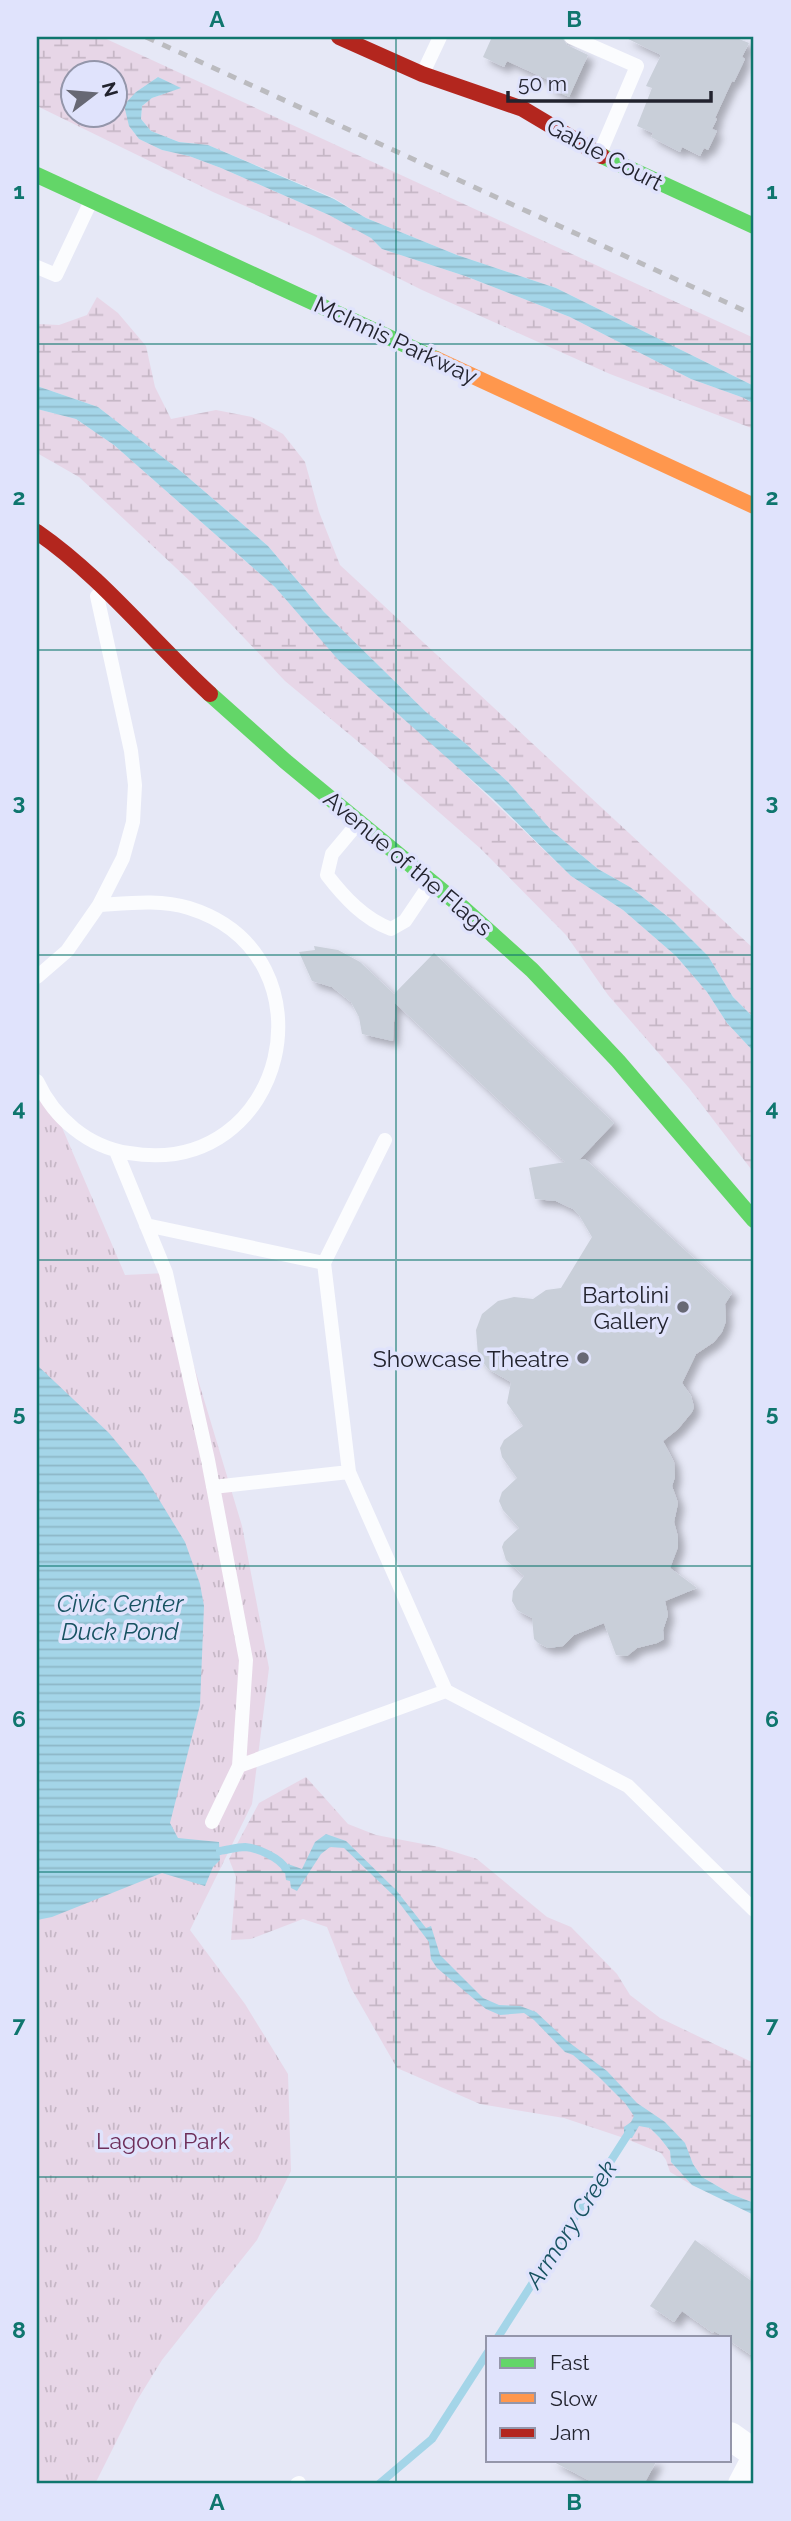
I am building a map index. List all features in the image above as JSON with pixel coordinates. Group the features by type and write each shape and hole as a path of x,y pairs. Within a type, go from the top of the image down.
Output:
{"street":[{"name":"Gable Court","path":"339,37 422,74 523,110 599,155 754,226"},
{"name":"McInnis Parkway","path":"37,175 754,506"},
{"name":"Avenue of the Flags","path":"37,532 49,547 92,575 166,653 290,766 498,938 568,1006 754,1220"},
{"path":"732,2437 754,2453"},
{"path":"742,2484 754,2461"}],"lane":[{"path":"422,74 440,37"},
{"path":"571,37 637,66 599,155"},
{"path":"37,267 56,275 92,200"},
{"path":"37,977 67,951 99,905 129,839 135,785 128,736 92,575"},
{"path":"359,822 332,854 327,875 340,892 374,923 391,929 405,921 432,882"},
{"path":"37,1081 55,1111 83,1136 116,1151 152,1156 170,1154 211,1141 228,1130 246,1116 260,1098 269,1080 275,1062 279,1024 276,1003 264,968 240,937 223,924 190,908 133,902 99,905"},
{"path":"385,1140 324,1263 349,1472 446,1691 628,1786 754,1910"},
{"path":"116,1151 166,1273 213,1487 246,1660 239,1766 212,1822"},
{"path":"146,1226 324,1263"},
{"path":"213,1487 349,1472"},
{"path":"239,1766 446,1691"}],"green space":[{"path":"37,37 102,37 754,338 754,386 556,288 457,255 366,218 334,198 208,145 179,142 151,131 141,119 142,106 152,98 180,88 158,77 136,92 130,121 130,60 60,60 60,117 37,106"},
{"path":"130,127 139,139 162,150 189,156 221,168 329,215 369,236 382,249 465,276 570,317 691,379 754,404 754,429 610,374 213,192 86,130 130,130"},
{"path":"97,297 118,313 146,346 155,387 171,419 216,410 252,417 283,434 305,462 319,512 340,565 754,949 754,1018 733,997 708,956 672,920 630,887 598,869 551,830 508,782 426,712 324,612 268,546 183,473 98,407 37,386 37,324 59,325 87,315"},
{"path":"37,409 76,419 114,445 275,587 305,621 571,876 623,910 676,956 707,992 727,1023 754,1052 754,1173 689,1088 608,995 566,935 481,849 285,681 191,582 79,477 37,453"},
{"name":"Lagoon Park","path":"37,1081 55,1111 125,1275 166,1273 242,1526 269,1668 252,1804 190,1930 245,2004 288,2074 291,2171 257,2240 162,2360 136,2402 95,2484 37,2484"},
{"path":"306,1777 348,1824 376,1835 439,1847 477,1859 547,1917 571,1927 617,1974 630,1995 660,2018 754,2063 754,2203 731,2194 702,2177 684,2143 665,2122 643,2125 660,2138 670,2151 671,2162 692,2185 670,2172 661,2153 624,2138 564,2118 480,2104 397,2068 351,1988 327,1927 303,1919 251,1939 231,1940 236,1877 229,1859 259,1803"}],"water":[{"path":"158,77 181,88 152,98 142,106 141,119 151,131 179,142 208,145 334,199 366,218 457,255 556,288 754,386 754,404 691,379 570,317 465,276 382,249 371,238 329,215 221,168 189,156 162,150 139,139 130,127 130,98"},
{"path":"37,386 98,407 183,473 268,546 324,612 426,712 508,782 551,830 598,869 630,887 672,920 708,956 733,997 754,1018 754,1052 727,1023 707,992 676,956 623,910 571,876 493,799 341,663 275,587 114,445 76,419 37,409"},
{"name":"Civic Center Duck Pond","path":"37,1365 109,1433 144,1475 185,1542 200,1584 204,1606 200,1705 170,1823 178,1838 219,1842 220,1860 213,1867 205,1886 162,1873 52,1917 37,1920"},
{"path":"326,1834 346,1841 396,1890 426,1928 431,1926 440,1955 483,1998 499,2005 520,2006 536,2012 566,2040 607,2071 637,2103 665,2122 685,2143 693,2164 702,2177 731,2194 754,2203 754,2215 692,2185 671,2162 670,2151 650,2128 639,2126 632,2138 624,2138 624,2127 634,2116 625,2103 599,2077 573,2055 565,2052 534,2020 524,2013 500,2015 486,2009 437,1968 431,1959 429,1942 394,1896 344,1848 330,1847 321,1854 297,1891 291,1888 285,1872 288,1864 302,1869 315,1842"}],"building":[{"path":"492,37 562,37 567,45 588,55 569,97 548,87 551,81 507,61 504,67 483,57"},
{"path":"624,37 734,37 749,43 742,57 745,59 715,118 717,119 712,129 717,131 708,150 704,148 700,156 682,147 680,152 651,137 653,133 637,126 652,88 646,86 661,55"},
{"path":"314,946 338,950 360,962 394,994 434,953 614,1123 579,1160 585,1159 732,1293 725,1304 726,1321 722,1332 714,1342 696,1354 682,1383 691,1396 694,1407 692,1412 678,1429 663,1441 674,1462 675,1477 672,1486 678,1503 674,1522 678,1547 670,1568 697,1588 665,1601 668,1615 663,1630 664,1639 657,1643 637,1648 627,1656 616,1655 604,1623 574,1635 563,1646 548,1648 534,1639 532,1618 517,1610 512,1601 513,1591 524,1576 506,1560 502,1547 519,1528 503,1510 499,1501 502,1492 517,1478 502,1457 500,1448 504,1440 523,1426 507,1403 511,1382 488,1369 478,1355 476,1330 482,1314 498,1301 514,1297 533,1299 546,1290 561,1288 592,1237 573,1209 556,1201 535,1199 529,1168 565,1162 395,1003 393,1041 362,1034 359,1017 351,1002 332,987 312,981 299,952 315,950"},
{"path":"695,2240 754,2283 754,2357 732,2342 732,2336 722,2336 714,2331 713,2333 682,2311 674,2322 650,2306"},
{"path":"554,2462 656,2462 644,2484 596,2484"}],"waterway":[{"path":"220,1851 242,1847 256,1849 274,1857 286,1869"},
{"name":"Armory Creek","path":"499,2336 630,2131"},
{"name":"Armory Creek","path":"379,2484 432,2439 486,2355"}],"railway":[{"path":"146,37 754,315"}],"traffic: fast":[{"path":"602,156 754,226"},
{"path":"37,175 436,359"},
{"path":"210,694 285,761 463,908 532,970 618,1061 754,1220"}],"traffic: slow":[{"path":"436,359 754,506"}],"traffic: jam":[{"path":"339,37 422,74 523,109 602,156"},
{"path":"37,532 105,589 210,694"}],"place":[{"name":"Bartolini Gallery","path":"683,1307"},
{"name":"Showcase Theatre","path":"583,1358"}]}
